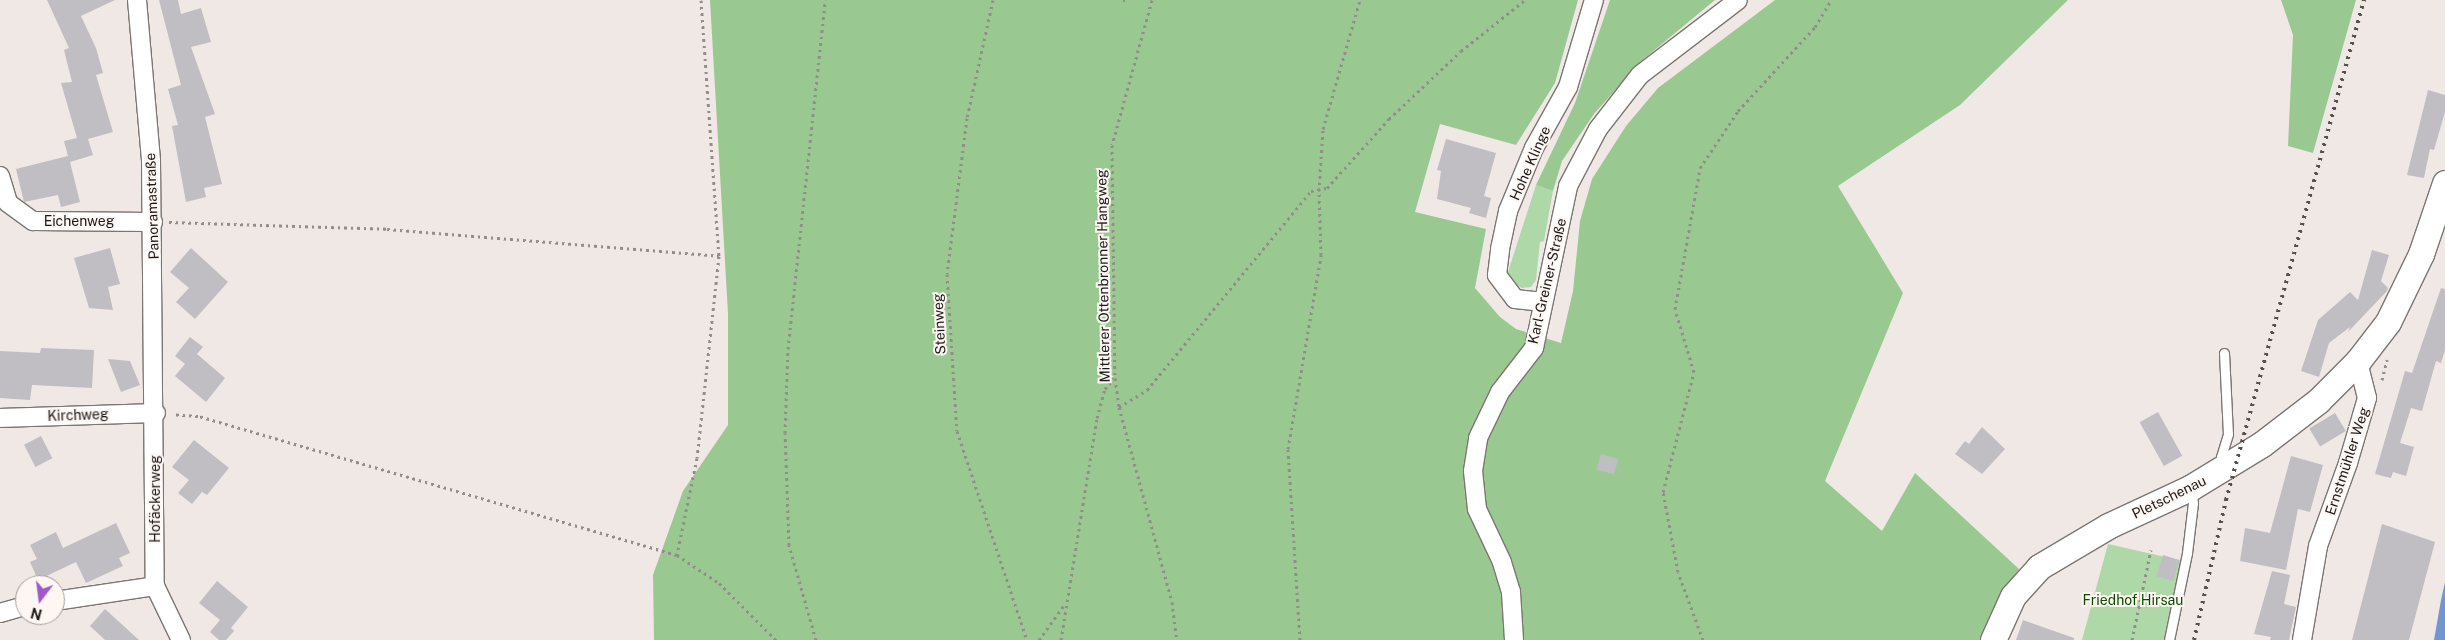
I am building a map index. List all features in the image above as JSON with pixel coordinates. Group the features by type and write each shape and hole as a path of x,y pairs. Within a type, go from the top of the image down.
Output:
{"main road":[{"path":"2358,361 2392,314 2421,254 2445,183"},
{"name":"Pletschenau","path":"1993,640 2014,596 2039,567 2108,526 2190,488 2227,467 2318,401 2358,361"}],"street":[{"name":"Panoramastraße","path":"137,0 151,161 156,413"},
{"name":"Hohe Klinge","path":"1543,302 1515,298 1497,275 1500,249 1508,211 1534,148 1568,87 1594,0"},
{"name":"Karl-Greiner-Straße","path":"1514,640 1511,592 1502,562 1477,509 1473,471 1478,438 1500,392 1534,348 1568,186 1598,129 1640,75 1738,0"},
{"name":"Eichenweg","path":"0,176 4,206 34,221 153,222"},
{"name":"Ernstmühler Weg","path":"2302,640 2318,546 2348,463 2366,398 2358,361"},
{"name":"Kirchweg","path":"0,418 156,413"},
{"name":"Hofäckerweg","path":"156,413 155,586 181,640"},
{"path":"65,600 155,586"},
{"path":"0,613 15,609"}],"lane":[{"path":"2224,353 2228,434 2222,457 2227,467"},
{"path":"2169,640 2187,553 2194,503 2190,488"}],"path":[{"path":"677,555 697,458 719,256 701,0"},
{"path":"816,640 789,545 786,433 788,349 825,0"},
{"name":"Steinweg","path":"993,0 967,118 948,284 957,431 1027,640"},
{"name":"Mittlerer Ottenbronner Hangweg","path":"1152,0 1112,145 1115,378 1119,407 1172,602 1177,640"},
{"path":"1300,640 1288,450 1321,255 1319,191 1322,130 1360,0"},
{"path":"1119,407 1147,390 1311,191 1327,188 1389,120 1461,51 1525,0"},
{"path":"1703,640 1678,572 1663,492 1694,372 1675,309 1700,168 1738,111 1815,27 1830,0"},
{"path":"153,222 387,229 719,256"},
{"path":"1062,640 1066,602 1097,418 1105,389 1115,378"},
{"path":"156,413 198,416 677,555 719,583 776,640"},
{"path":"2132,640 2151,550"},
{"path":"1039,640 1066,602"}],"green space":[{"path":"710,0 1578,0 1555,83 1516,145 1440,124 1415,212 1486,229 1475,288 1500,317 1516,329 1561,343 1573,291 1580,221 1592,179 1626,126 1658,88 1775,0 2068,0 1960,105 1838,186 1903,293 1825,481 1882,531 1915,473 2019,569 1980,640 654,640 653,575 683,491 728,425 728,314"},
{"path":"1610,0 1715,0 1640,62 1594,114 1562,161 1553,191 1536,185 1575,103"},
{"path":"2281,0 2356,0 2313,153 2288,146 2293,35"},
{"path":"1536,185 1553,191 1544,241 1540,242 1536,280 1531,287 1522,288 1511,282 1508,272"},
{"name":"Friedhof Hirsau","path":"2108,544 2183,561 2164,640 2082,640"}],"water":[{"path":"2445,582 2445,640 2434,640 2441,600"}],"building":[{"path":"47,0 115,0 81,16 96,48 103,73 96,75 113,132 88,139 93,155 70,162 80,202 61,207 58,195 24,202 16,169 68,156 64,141 77,138 61,83 72,82 64,50 69,48"},
{"path":"159,0 178,0 181,14 201,8 211,42 191,47 215,114 205,117 222,184 204,188 206,197 186,202 172,126 178,125 168,89 181,85"},
{"path":"2428,90 2445,95 2445,112 2434,150 2430,149 2424,178 2407,175"},
{"path":"1446,139 1496,153 1484,196 1491,198 1486,218 1469,213 1471,208 1437,199 1441,171 1437,170"},
{"path":"110,248 120,284 108,287 113,310 89,308 74,258"},
{"path":"191,248 228,282 195,319 176,302 189,288 170,272"},
{"path":"2372,250 2389,255 2381,281 2388,288 2387,291 2348,332 2350,327 2329,343 2319,377 2301,371 2318,320 2350,292 2358,300"},
{"path":"2441,288 2445,289 2445,350 2441,363 2436,361 2422,411 2411,408 2400,443 2414,447 2406,476 2393,472 2391,478 2375,474 2405,371 2412,373"},
{"path":"190,337 203,347 197,354 225,378 206,402 175,376 185,364 175,356"},
{"path":"41,348 94,350 92,388 32,385 30,400 0,398 0,351 40,353"},
{"path":"108,359 130,361 140,385 121,392"},
{"path":"2158,412 2182,456 2164,466 2140,422"},
{"path":"2335,413 2346,431 2320,446 2309,428"},
{"path":"1982,427 2005,449 1982,474 1955,454 1965,441 1969,444"},
{"path":"41,436 52,458 35,467 24,445"},
{"path":"194,440 229,468 207,495 202,492 192,504 178,493 189,480 172,467"},
{"path":"1601,454 1618,459 1614,474 1597,469"},
{"path":"2291,456 2323,465 2310,512 2298,509 2286,570 2240,561 2245,528 2270,533"},
{"path":"116,523 130,553 119,558 123,566 86,583 76,562 49,575 36,575 30,562 37,559 30,545 56,532 63,548"},
{"path":"2382,524 2435,542 2409,640 2352,640"},
{"path":"2163,555 2179,560 2173,581 2157,576"},
{"path":"2272,571 2290,575 2284,604 2296,607 2289,640 2270,640 2271,637 2254,634"},
{"path":"217,581 248,607 231,628 234,631 226,640 219,640 210,632 220,620 199,603"},
{"path":"105,609 139,640 105,640 90,626"},
{"path":"2023,620 2074,638 2074,640 2016,640"}],"railway":[{"path":"2194,640 2226,500 2364,0"}]}
